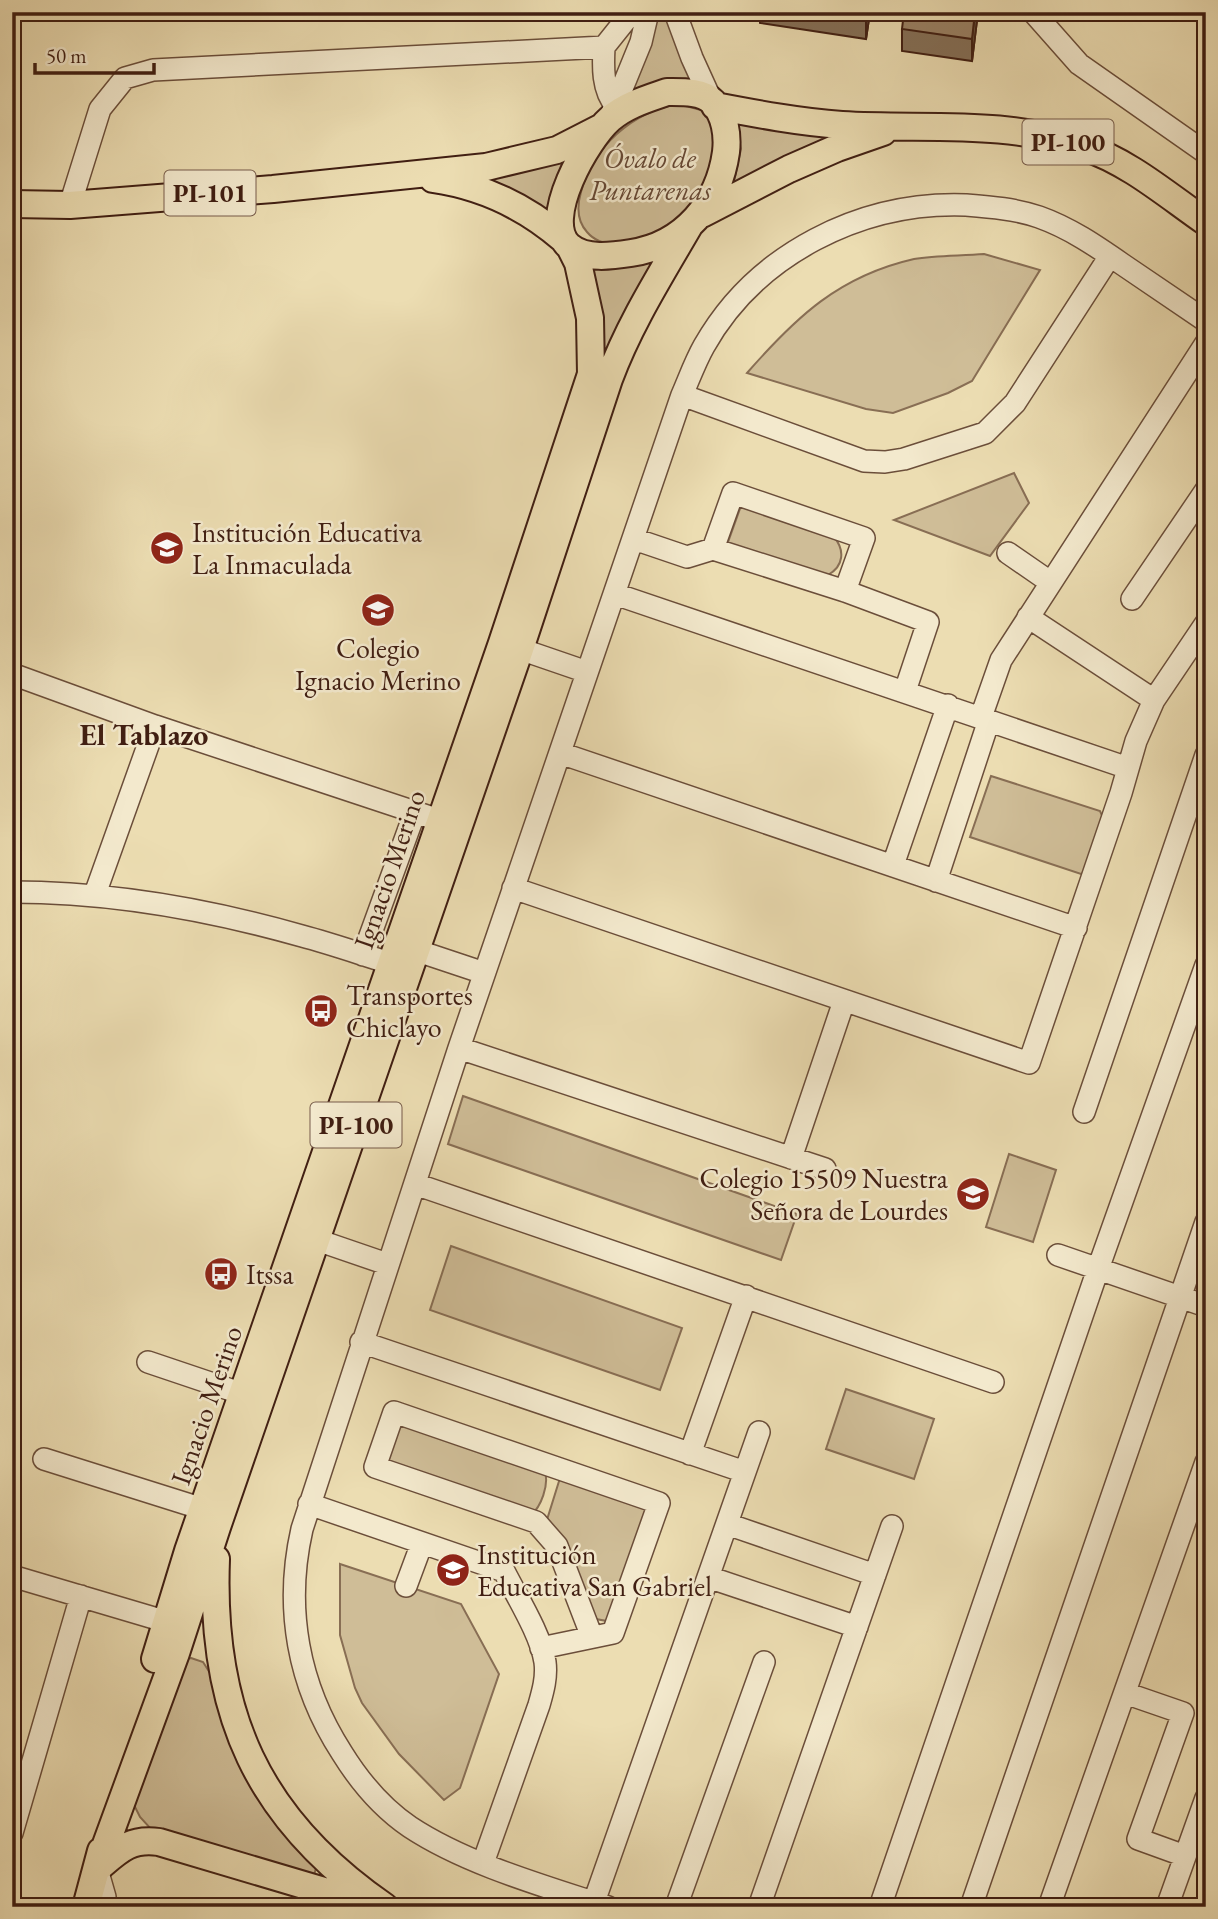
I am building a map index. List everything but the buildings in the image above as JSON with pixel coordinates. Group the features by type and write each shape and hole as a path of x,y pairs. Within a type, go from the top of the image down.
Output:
{"main road":[{"name":"PI-100","path":"909,125 837,148 789,169 694,221 656,246 637,252 600,256 583,253 567,243 559,221 570,183 587,146 609,118 634,104 667,92 697,94 714,104 811,122 843,125 909,125 995,128 1086,147 1131,169 1206,222"},
{"name":"PI-100","path":"86,1907 210,1518 317,1240 404,961 438,820 520,649 618,356 643,306 694,221 716,191 724,167 726,146 722,115 714,104"},
{"name":"PI-101","path":"12,204 70,205 486,167 557,150 609,118"},
{"name":"PI-101","path":"407,176 460,184 513,204 540,219 567,243"},
{"name":"Ignacio Merino","path":"438,820 502,643 591,374 590,318 578,263 567,243"},
{"name":"Ignacio Merino","path":"210,1518 243,1394 404,961"},
{"path":"210,1518 220,1667 227,1696 249,1757 290,1824 348,1880 385,1907"},
{"path":"171,1637 208,1653 220,1667"},
{"path":"97,1869 128,1845 138,1841 159,1842 379,1907"}],"street":[{"path":"609,118 610,100 605,83 604,47 632,12"},
{"path":"609,118 641,42 648,12"},
{"path":"675,12 692,58 714,104"},
{"path":"1033,12 1079,64 1206,153"},
{"path":"70,205 100,110 125,78 153,70 604,47"},
{"path":"759,1432 708,1577 601,1905 483,1863 436,1842 393,1815 355,1774 324,1724 303,1670 294,1610 296,1556 309,1504 361,1342 484,973 682,395 704,346 744,292 799,247 860,220 892,210 920,206 949,205 1013,210 1039,217 1064,228 1110,256 1206,321"},
{"path":"682,395 864,460 885,462 985,433 1015,403 1110,256"},
{"path":"936,881 1001,660 1206,343"},
{"path":"1132,599 1206,490"},
{"path":"713,549 733,493 864,538 845,592"},
{"path":"634,539 687,557 713,549 928,622 905,691"},
{"path":"1008,553 1050,582"},
{"path":"615,594 1128,768"},
{"path":"1028,617 1154,700"},
{"path":"513,888 1029,1063 1136,741 1154,700 1206,623"},
{"path":"520,649 587,672"},
{"path":"12,674 155,726 438,820 363,955"},
{"path":"893,865 948,705"},
{"path":"95,894 155,726"},
{"path":"560,753 1076,928"},
{"path":"1084,1112 1206,755"},
{"path":"12,892 95,894 184,908 247,921 363,955 484,973"},
{"path":"880,1907 1098,1269 1206,965"},
{"path":"791,1158 844,1000"},
{"path":"459,1048 825,1169"},
{"path":"415,1184 993,1382"},
{"path":"971,1907 1206,1222"},
{"path":"317,1240 387,1264"},
{"path":"1058,1255 1206,1306"},
{"path":"690,1454 746,1296"},
{"path":"361,1342 745,1472"},
{"path":"148,1362 243,1394"},
{"path":"541,1648 613,1633 659,1503 394,1412 375,1467 536,1522 557,1546 592,1637"},
{"path":"44,1459 210,1518"},
{"path":"1049,1907 1206,1462"},
{"path":"309,1504 505,1571 541,1648 545,1663 545,1681 483,1863"},
{"path":"727,1524 875,1575"},
{"path":"759,1907 891,1527"},
{"path":"406,1586 422,1543"},
{"path":"708,1577 858,1627"},
{"path":"14,1583 81,1597 171,1637"},
{"path":"12,1833 81,1597"},
{"path":"676,1907 764,1662"},
{"path":"1125,1693 1183,1713 1138,1839 1185,1856"},
{"path":"1167,1907 1206,1798"},
{"path":"97,1869 105,1907"}],"green space":[{"path":"651,12 668,12 699,85 630,103 636,68"},
{"name":"Óvalo de Puntarenas","path":"678,104 701,110 715,126 712,179 683,217 670,227 633,242 607,243 596,239 584,228 579,208 581,192 595,160 605,146 630,123 661,108"},
{"path":"739,122 831,137 733,186 741,149 737,127"},
{"path":"569,152 552,215 469,172"},
{"path":"984,254 1040,270 972,381 948,393 893,413 866,409 747,373 783,334 821,301 863,276 914,259"},
{"path":"651,260 656,264 605,374 589,261"},
{"path":"1014,473 1029,503 990,556 894,520"},
{"path":"742,503 834,537 841,552 837,567 828,575 727,545"},
{"path":"991,776 1100,811 1105,822 1088,871 1081,874 970,837"},
{"path":"463,1096 797,1214 781,1260 448,1144"},
{"path":"1009,1154 1056,1170 1033,1242 986,1227"},
{"path":"451,1246 682,1328 660,1390 430,1310"},
{"path":"846,1389 934,1419 914,1479 826,1449"},
{"path":"401,1423 545,1472 545,1489 538,1507 531,1515 386,1462"},
{"path":"560,1478 648,1509 607,1621 596,1619 546,1523"},
{"path":"340,1564 461,1604 499,1674 460,1788 444,1800 399,1754 362,1703 355,1688 340,1635"},
{"path":"191,1658 203,1662 210,1673 223,1713 314,1862 314,1875 297,1877 150,1828 140,1817 134,1805 184,1660"}],"place":[{"name":"Institución Educativa La Inmaculada","path":"167,548"},
{"name":"Colegio Ignacio Merino","path":"378,610"},
{"name":"Transportes Chiclayo","path":"321,1011"},
{"name":"Colegio 15509 Nuestra Señora de Lourdes","path":"973,1194"},
{"name":"Itssa","path":"221,1274"},
{"name":"Institución Educativa San Gabriel","path":"453,1570"}],"district":[{"name":"El Tablazo","path":"144,735"}]}
